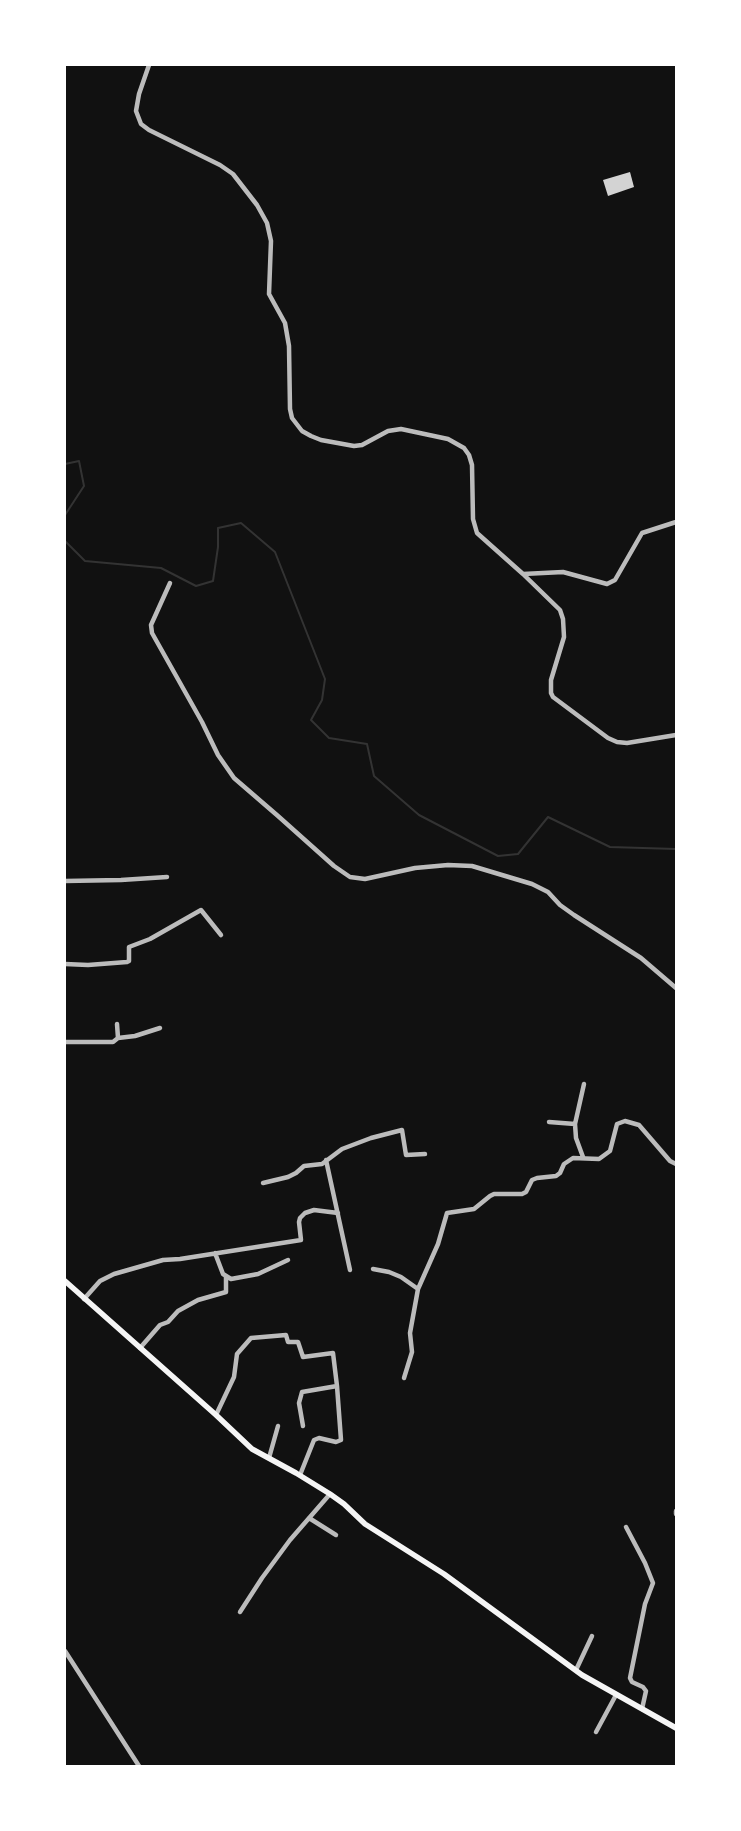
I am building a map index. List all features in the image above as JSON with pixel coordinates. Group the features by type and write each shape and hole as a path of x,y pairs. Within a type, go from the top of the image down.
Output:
{"main road":[{"path":"65,1281 252,1449 330,1494 344,1504 365,1524 444,1574 576,1670 616,1695 676,1728"}],"street":[{"path":"149,65 139,94 136,110 141,124 149,130 220,165 233,174 257,205 267,223 271,241 269,294 285,323 289,346 289,400 292,418 302,431 311,436 345,445 362,445 388,431 401,429 448,440 464,448 469,455 472,465 473,518 477,533 560,610 563,618 564,637 551,680 551,694 617,742 627,743 676,735"},
{"path":"523,574 563,572 608,584 615,580 642,533 676,522"},
{"path":"170,583 151,625 152,633 202,722 218,755 234,778 334,866 350,877 365,879 414,868 448,865 472,866 532,884 548,892 560,905 640,958 676,988"},
{"path":"65,881 122,880 166,876"},
{"path":"65,964 88,965 127,962 130,946 150,939 201,910 221,935"},
{"path":"117,1024 118,1038"},
{"path":"65,1042 113,1042 118,1038 135,1036 160,1028"},
{"path":"583,1158 576,1138 575,1124 584,1084"},
{"path":"404,1378 412,1352 410,1333 418,1290 438,1244 447,1213 474,1209 494,1194 522,1194 526,1192 534,1179 556,1176 560,1173 567,1160 573,1158 599,1159 607,1155 610,1151 617,1124 625,1121 638,1125 670,1161 676,1164"},
{"path":"549,1122 575,1124"},
{"path":"263,1183 288,1177 304,1166 322,1164 349,1146 402,1130 406,1155 425,1154"},
{"path":"326,1160 350,1270"},
{"path":"84,1299 100,1281 114,1274 163,1260 301,1240 299,1222 305,1213 314,1210 338,1213"},
{"path":"140,1348 160,1325 168,1322 178,1311 198,1300 226,1292 226,1277 220,1267 216,1253"},
{"path":"226,1277 231,1279 249,1277 288,1260"},
{"path":"373,1270 389,1272 401,1277 418,1290"},
{"path":"216,1415 234,1377 237,1354 251,1338 286,1336 288,1342 298,1342 303,1357 333,1353 341,1440 336,1442 318,1438 314,1440 300,1475"},
{"path":"303,1426 299,1403 302,1392 337,1386"},
{"path":"269,1458 278,1426"},
{"path":"240,1612 290,1540 330,1494"},
{"path":"309,1518 336,1535"},
{"path":"626,1527 653,1582 645,1604 630,1678 632,1682 643,1687 646,1691 642,1709"},
{"path":"576,1670 592,1636"},
{"path":"65,1651 139,1766"},
{"path":"596,1732 616,1695"}],"building":[{"path":"630,172 634,187 608,196 603,180"}],"waterway":[{"path":"65,464 79,461 84,486 65,515"},
{"path":"65,541 85,561 161,568 196,586 213,581 218,547 218,528 241,523 275,552 325,679 322,700 311,720 329,738 367,744 374,776 419,815 498,856 518,854 548,817 610,847 676,849"}]}
